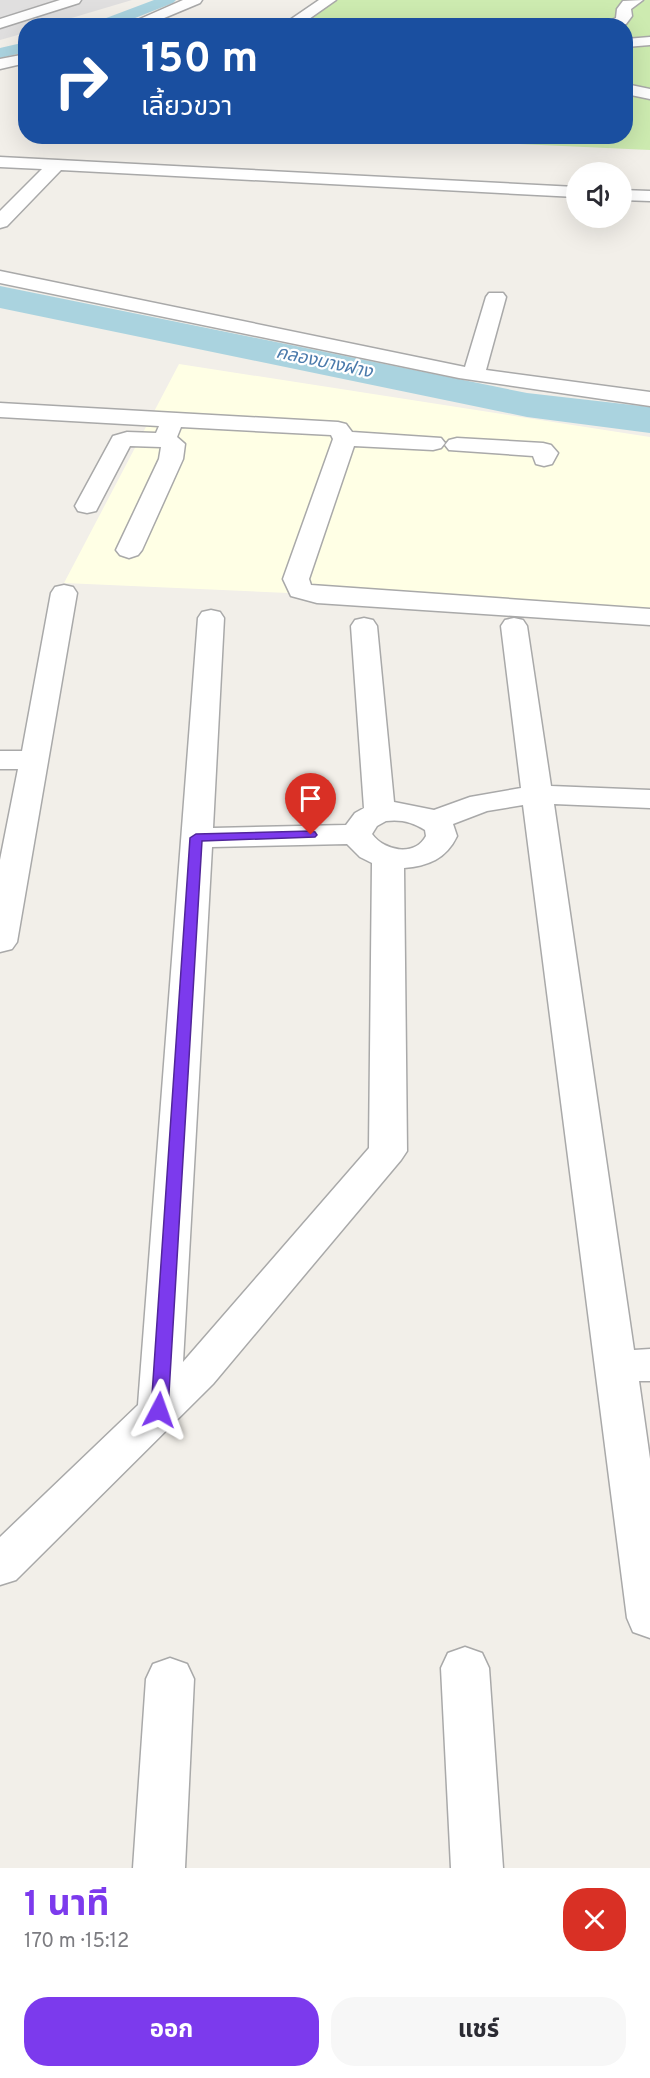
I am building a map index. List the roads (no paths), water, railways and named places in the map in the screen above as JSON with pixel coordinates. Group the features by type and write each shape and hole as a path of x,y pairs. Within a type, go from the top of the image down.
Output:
{"street":[{"path":"18,18 74,0"},
{"path":"151,18 195,0"},
{"path":"301,18 329,0"},
{"path":"623,18 624,9 636,0"},
{"path":"0,24 18,18"},
{"path":"633,42 650,41"},
{"path":"0,64 18,60"},
{"path":"633,90 650,94"},
{"path":"0,162 566,191"},
{"path":"0,222 55,166"},
{"path":"494,207 497,188"},
{"path":"632,195 650,196"},
{"path":"0,277 474,374 650,399"},
{"path":"474,374 496,297"},
{"path":"0,410 169,430 324,427 338,429 343,433 345,439 296,579 300,590 317,595 650,617"},
{"path":"87,506 121,441 169,430"},
{"path":"129,550 171,459 173,444 169,430"},
{"path":"345,439 442,449 543,450 546,453 544,459"},
{"path":"0,942 64,593"},
{"path":"159,1410 210,618"},
{"path":"364,626 380,813"},
{"path":"514,626 538,794 633,1366 650,1618"},
{"path":"0,760 35,760"},
{"path":"434,821 481,803 538,794 650,799"},
{"path":"392,811 415,813 434,821 440,829 441,837 437,845 429,852 417,856 388,857 365,848 357,834 363,821 380,813 392,811"},
{"path":"196,838 357,834"},
{"path":"0,1566 198,1373 388,1151 388,857"},
{"path":"465,1668 477,1868"},
{"path":"159,1868 170,1679"}],"waterway":[{"path":"120,18 168,0"},
{"path":"0,53 18,49"},
{"name":"คลองบางฝาง","path":"0,297 527,405 650,420"}]}
